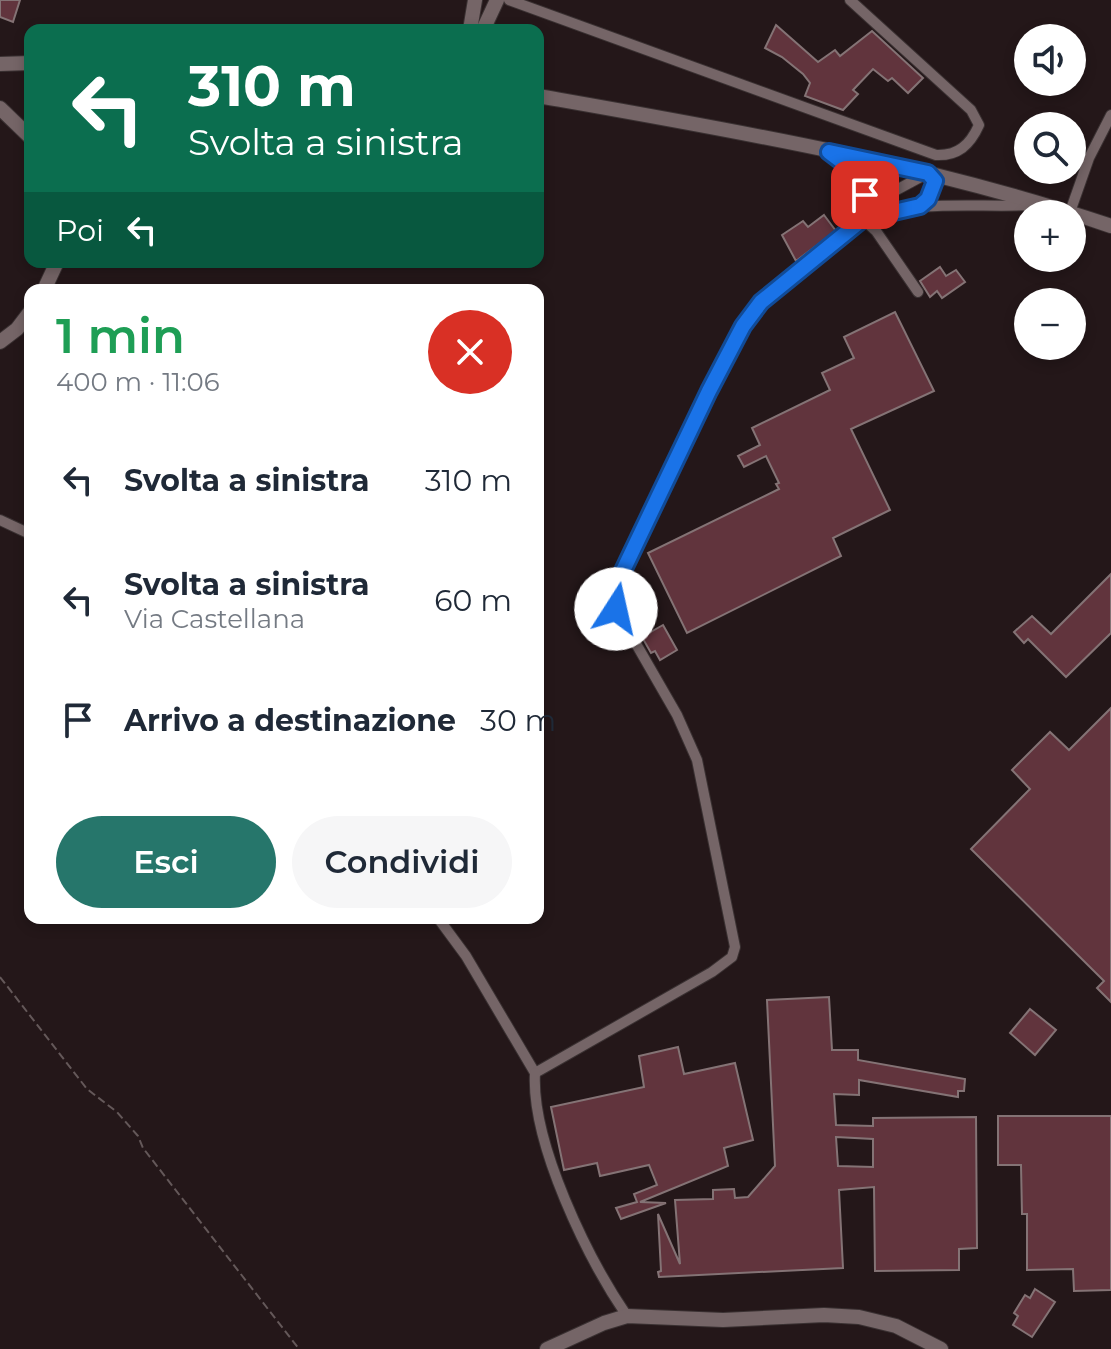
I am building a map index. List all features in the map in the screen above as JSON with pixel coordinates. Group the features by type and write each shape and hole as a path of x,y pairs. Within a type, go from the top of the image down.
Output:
{"main road":[{"path":"471,24 475,0"},
{"path":"486,24 497,0"},
{"path":"0,64 24,63"},
{"path":"544,97 928,173 1026,200"},
{"path":"0,108 24,131"},
{"path":"1086,217 1111,226"},
{"path":"0,342 24,320"},
{"path":"547,1349 627,1316 723,1320 766,1316 859,1317 896,1326 941,1349"}],"street":[{"path":"509,0 936,155 950,155 961,150 979,125 971,110 850,0"},
{"path":"1074,200 1089,158 1111,115"},
{"path":"829,152 858,174 865,195 863,219"},
{"path":"535,1073 712,972 732,957 735,947 730,914 697,760 677,715 616,609 616,590 650,513 743,326 761,302 863,219 876,201 928,173 935,181 933,190 920,206"},
{"path":"863,219 920,206 1014,204"},
{"path":"863,219 876,231 918,292"},
{"path":"0,520 24,531"},
{"path":"442,924 466,956 535,1073 536,1104 546,1147 604,1280 627,1316"}],"path":[{"path":"0,977 87,1089 117,1112 138,1136 143,1148 299,1349"}],"building":[{"path":"0,0 20,0 13,22 0,17"},
{"path":"776,25 818,62 835,50 840,56 872,31 923,78 908,93 892,78 888,81 873,69 853,90 858,94 843,110 805,96 810,83 803,74 765,48"},
{"path":"824,215 836,231 796,261 782,235 803,221 808,227"},
{"path":"940,267 946,276 956,270 965,282 942,298 937,291 930,297 920,281"},
{"path":"895,312 934,391 851,429 890,510 833,538 841,556 687,633 648,553 779,489 766,456 744,467 738,456 760,445 752,428 830,390 822,373 854,358 844,337"},
{"path":"1111,574 1111,633 1066,677 1028,639 1024,643 1014,632 1032,616 1051,634"},
{"path":"663,625 677,650 660,660 655,651 651,653 642,637"},
{"path":"1111,708 1111,1002 1097,988 1104,981 971,849 1030,789 1012,770 1050,732 1069,750"},
{"path":"829,997 832,1050 858,1050 858,1060 965,1079 964,1091 958,1091 958,1097 859,1080 859,1095 834,1094 836,1125 873,1126 873,1118 976,1117 977,1248 959,1249 959,1270 875,1271 874,1187 839,1190 843,1268 659,1277 658,1214 680,1264 675,1200 713,1199 713,1190 734,1189 735,1198 748,1197 775,1166 767,1000","holes":["836,1137 873,1139 873,1167 838,1166"]},
{"path":"1030,1009 1056,1030 1035,1055 1010,1033"},
{"path":"678,1047 684,1074 735,1063 753,1140 724,1148 728,1166 640,1202 666,1203 621,1219 616,1208 637,1202 634,1194 657,1185 649,1165 600,1176 597,1163 564,1170 551,1107 644,1087 639,1056"},
{"path":"998,1116 1111,1116 1111,1290 1074,1291 1073,1269 1027,1270 1027,1214 1022,1214 1021,1165 998,1165"},
{"path":"1035,1289 1055,1302 1032,1337 1013,1325 1018,1316 1014,1313 1025,1295 1030,1298"}],"route":[{"path":"616,609 614,600 620,577 709,391 751,315 787,279 863,219 878,213 920,206 928,199 935,181 928,173 829,152 858,174 865,195"}]}
